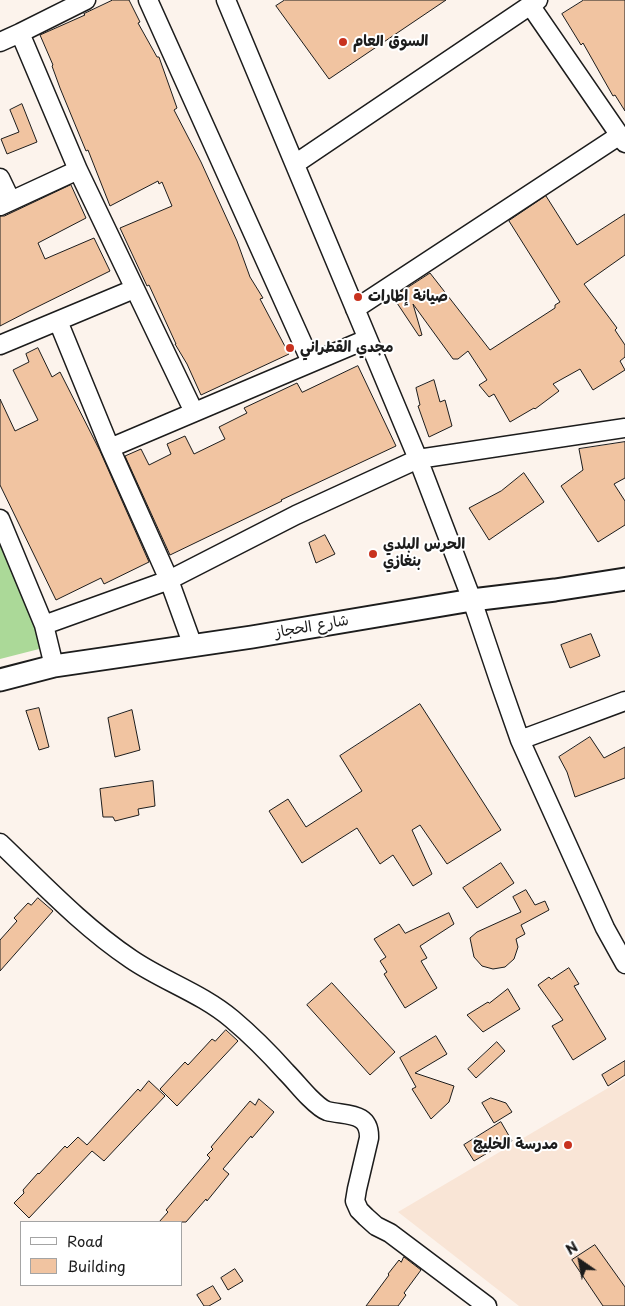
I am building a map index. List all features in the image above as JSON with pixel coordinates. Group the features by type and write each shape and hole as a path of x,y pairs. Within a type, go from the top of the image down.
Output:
{"main road":[{"name":"شارع الحجاز","path":"0,680 54,666 193,646 472,600 625,579"}],"street":[{"path":"0,42 86,0"},
{"path":"148,0 311,362"},
{"path":"226,0 418,459 472,600 520,740 605,928 625,964"},
{"path":"294,164 534,2 622,139 355,309"},
{"path":"20,33 78,170 194,412"},
{"path":"0,178 6,204 78,170"},
{"path":"0,345 134,289"},
{"path":"58,321 110,448 169,580 193,646"},
{"path":"110,448 367,339"},
{"path":"44,625 169,580 296,515 418,459 625,428"},
{"path":"0,519 44,625 54,666"},
{"path":"520,740 625,701"},
{"path":"0,843 86,926 129,958 213,1004 233,1020 264,1048 308,1096 325,1111 350,1115 363,1120 369,1129 357,1189 356,1201 359,1210 376,1226 390,1233 486,1306"}],"shaded area":[{"name":"مدرسة الخليج","path":"625,1078 625,1306 519,1306 398,1212"}],"green space":[{"path":"0,544 43,648 0,659"}],"building":[{"path":"113,0 129,0 140,22 138,23 157,57 159,57 177,108 174,110 201,162 237,241 250,277 263,298 260,299 289,354 201,395 120,228 172,206 162,182 159,184 158,181 110,206 88,150 86,151 60,88 53,65 40,35"},
{"name":"السوق العام","path":"285,0 446,0 329,79 276,6"},
{"path":"584,0 625,0 625,111 615,95 613,96 583,43 581,45 562,14"},
{"path":"22,104 37,142 7,154 1,139 19,132 10,110"},
{"path":"71,185 86,218 38,243 45,259 94,238 110,271 0,326 0,216 4,216"},
{"path":"546,196 577,245 625,214 625,255 584,284 617,328 615,330 625,345 625,357 620,361 625,370 593,390 580,369 553,384 559,391 535,409 510,422 494,394 489,397 479,385 487,380 468,351 458,359 453,359 413,304 422,335 419,336 393,297 430,273 490,350 555,308 555,305 560,302 509,221"},
{"path":"38,348 52,377 60,372 100,451 149,562 104,584 101,578 56,600 0,485 0,399 15,431 38,420 13,370 29,362 26,354"},
{"path":"358,366 396,446 170,555 125,456 141,449 149,465 171,454 167,444 185,436 194,454 225,439 219,427 247,413 244,408 297,383 302,392"},
{"path":"434,380 440,402 445,400 452,426 429,437 418,406 420,405 416,388"},
{"path":"625,442 625,478 614,484 625,501 625,525 598,542 561,486 583,470 579,449"},
{"path":"524,473 544,502 489,540 469,508 501,491"},
{"path":"325,535 335,554 316,563 309,543"},
{"path":"591,634 600,656 570,668 561,645"},
{"path":"420,704 501,830 447,864 420,825 412,830 432,874 413,886 393,855 380,864 357,828 302,863 269,811 288,799 306,827 362,791 340,756"},
{"path":"39,708 49,747 39,750 26,711"},
{"path":"132,710 140,750 115,757 108,718"},
{"path":"590,737 604,758 625,747 625,778 575,797 567,772 559,757"},
{"path":"153,781 155,806 138,809 139,815 115,821 113,817 103,817 100,789"},
{"path":"501,863 514,883 477,908 463,888"},
{"path":"526,890 535,905 545,901 549,910 521,925 525,934 516,939 518,947 514,959 505,967 493,969 482,966 474,957 470,938 477,932 521,912 513,897"},
{"path":"38,898 53,911 0,971 0,940 17,921 14,918 28,903 31,905"},
{"path":"449,913 454,924 420,946 427,958 421,961 437,988 405,1008 384,974 387,972 380,961 386,957 374,939 399,924 405,933"},
{"path":"569,968 579,984 574,986 606,1039 573,1060 552,1026 563,1020 538,985 549,977 551,979"},
{"path":"332,983 395,1052 370,1075 307,1005"},
{"path":"508,989 520,1009 483,1032 467,1015 489,1003"},
{"path":"226,1030 238,1041 177,1106 160,1089 185,1062 188,1065 212,1039 215,1041"},
{"path":"436,1036 447,1054 415,1073 454,1086 449,1102 431,1119 412,1089 416,1087 400,1058"},
{"path":"497,1042 505,1051 476,1078 468,1069"},
{"path":"625,1061 625,1075 608,1086 602,1075"},
{"path":"149,1081 165,1096 104,1161 92,1151 29,1218 14,1203 24,1193 23,1190 65,1146 67,1148 78,1137 87,1145 138,1089 140,1091"},
{"path":"491,1098 506,1103 512,1112 494,1123 482,1103"},
{"path":"259,1099 274,1112 223,1169 229,1174 207,1201 206,1199 186,1222 160,1221 168,1212 166,1210 210,1158 207,1155 213,1149 211,1147 250,1101 255,1105"},
{"path":"501,1122 512,1141 500,1148 499,1146 474,1161 464,1145"},
{"path":"595,1245 625,1287 625,1306 603,1306 572,1260"},
{"path":"404,1257 421,1270 404,1293 406,1295 398,1306 366,1306 388,1274 399,1260 401,1262"},
{"path":"235,1269 243,1281 228,1290 221,1278"},
{"path":"213,1286 221,1299 209,1306 204,1306 197,1295"}],"place":[{"name":"السوق العام","path":"343,42"},
{"name":"صيانة إطارات","path":"358,297"},
{"name":"مجدي القطراني","path":"290,348"},
{"name":"الحرس البلدي بنغازي","path":"373,554"},
{"name":"مدرسة الخليج","path":"568,1145"}]}
